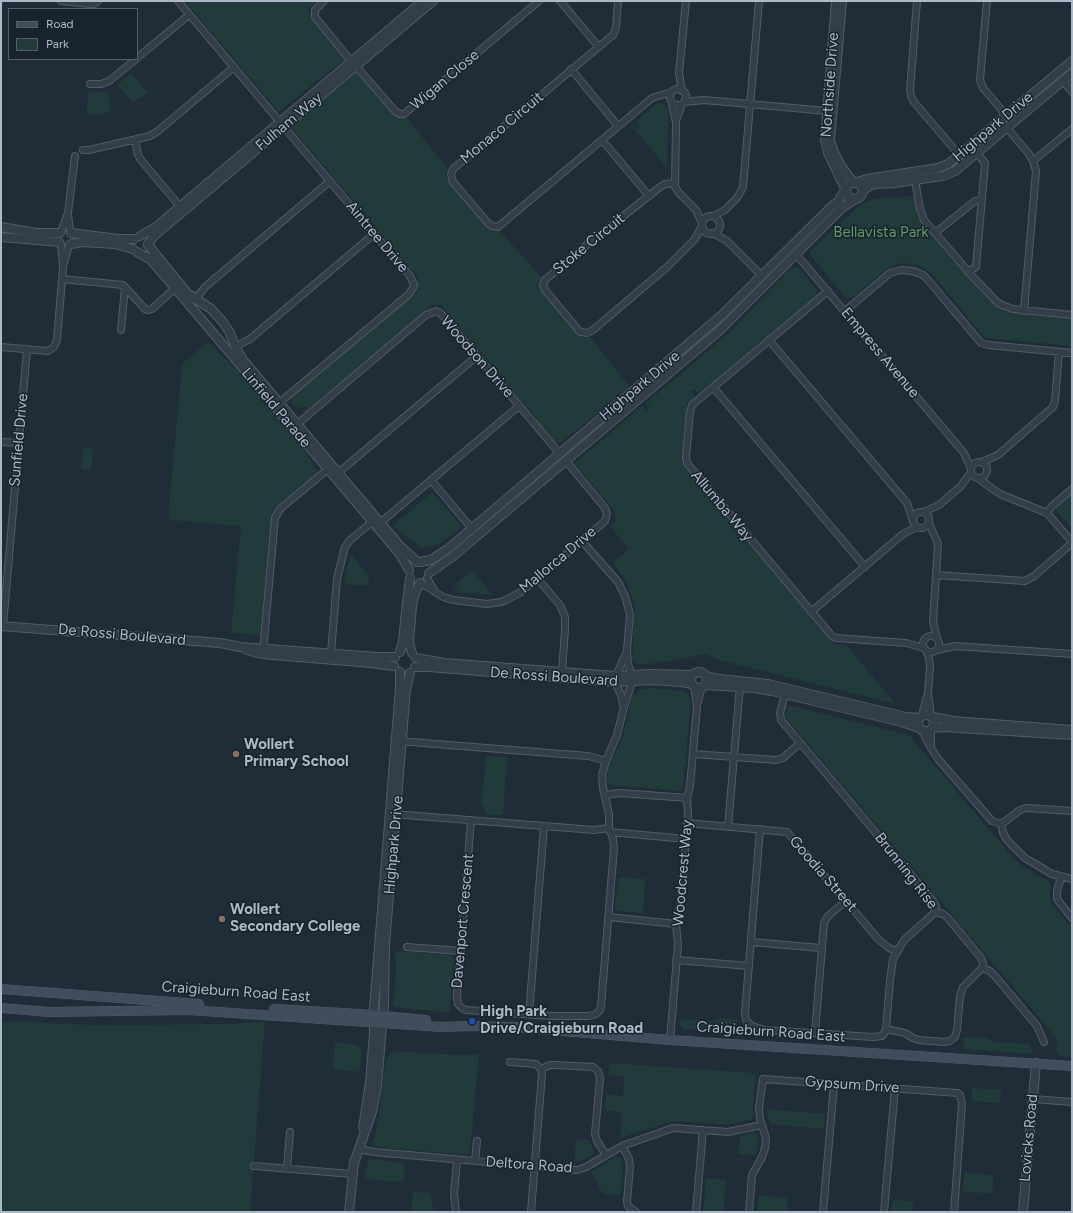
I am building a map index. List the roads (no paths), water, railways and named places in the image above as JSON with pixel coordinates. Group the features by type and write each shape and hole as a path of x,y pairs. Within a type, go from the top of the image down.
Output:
{"main road":[{"name":"Craigieburn Road East","path":"1,989 242,1007 296,1009 441,1027 515,1027 670,1040 1072,1066"},
{"name":"Craigieburn Road East","path":"1,1008 49,1012 188,1010 378,1019"}],"street":[{"path":"61,1 84,6 98,1"},
{"name":"Aintree Drive","path":"178,1 414,282 413,288 408,294 279,403"},
{"path":"324,1 315,10 315,17 354,64"},
{"name":"Fulham Way","path":"354,64 424,1"},
{"name":"Fulham Way","path":"148,245 155,235 182,209 354,64 433,1"},
{"name":"Wigan Close","path":"354,64 394,111 404,114 539,1"},
{"path":"560,1 598,46"},
{"name":"Monaco Circuit","path":"618,1 615,31 612,35 453,169 451,172 451,178 488,223 492,226 498,227 652,98 673,91"},
{"path":"686,1 679,73 670,96 676,123 674,183 676,190 696,210 705,231 727,241 769,282"},
{"path":"711,233 717,230 725,210 740,195 743,187 759,1"},
{"name":"Northside Drive","path":"836,1 830,111 831,146 844,172 855,182"},
{"name":"Northside Drive","path":"842,1 825,145 845,189"},
{"path":"917,1 910,90 911,96 914,102 960,156"},
{"path":"987,1 981,82 986,91 1002,109 1005,118"},
{"path":"138,58 189,14"},
{"path":"90,84 101,84 110,81 136,60"},
{"name":"Highpark Drive","path":"855,182 943,166 954,161 1072,61"},
{"path":"83,150 150,136 234,68"},
{"path":"571,70 618,126"},
{"path":"676,123 686,97 683,92 679,73"},
{"name":"Highpark Drive","path":"863,191 869,186 875,184 935,178 949,174 959,168 1072,73"},
{"path":"1063,81 1072,92"},
{"path":"673,91 677,90 704,100"},
{"path":"656,97 677,105 704,100 830,111"},
{"path":"1007,128 1029,154 1033,161 1036,176 1024,311"},
{"path":"1033,161 1072,130"},
{"path":"134,140 141,160 182,209"},
{"path":"602,140 649,196"},
{"path":"968,272 976,266 985,162 977,153"},
{"path":"1,347 48,351 53,349 56,345 63,267 60,238 68,213 75,156"},
{"path":"915,180 920,213 924,220 984,290 1007,308 1072,315"},
{"path":"195,300 205,286 330,181"},
{"path":"855,182 861,186 863,191 859,198 854,200 847,196 845,189 849,184 855,182"},
{"name":"Stoke Circuit","path":"674,183 662,185 550,275 544,283 547,293 580,332 585,334 593,330 666,268 696,239 711,233"},
{"name":"Highpark Drive","path":"419,562 428,561 437,557 472,529 722,316 790,247 838,202 845,189"},
{"name":"Highpark Drive","path":"425,579 436,567 452,557 719,331 843,207 854,200"},
{"path":"936,233 975,201 981,200"},
{"name":"Fulham Way","path":"137,238 182,209"},
{"path":"696,210 718,219 719,225 727,241"},
{"path":"702,224 704,218 725,210"},
{"path":"63,267 73,237 68,213"},
{"name":"Stoke Circuit","path":"696,239 702,224"},
{"path":"1,228 60,238"},
{"path":"60,238 66,230 71,233 118,239 137,238 145,238 148,245 145,250 135,250 132,244 137,238"},
{"path":"235,347 250,340 374,234"},
{"path":"1,237 60,238"},
{"name":"Linfield Parade","path":"60,238 65,246 83,242 114,244 135,250 150,259 295,426 338,473 399,553 410,574"},
{"name":"Linfield Parade","path":"148,245 186,292 195,300 211,309 222,321 229,331 239,354 279,403 328,469 376,522 419,562"},
{"path":"790,247 796,254"},
{"name":"Empress Avenue","path":"796,254 828,290 964,453 971,470"},
{"path":"845,311 890,273 901,270 913,271 928,280 981,343 988,345 1072,353"},
{"path":"62,279 123,285 145,309 149,310 175,288"},
{"path":"121,330 125,287"},
{"name":"Allumba Way","path":"828,290 694,403 690,409 686,463 830,634 836,638 906,643 925,649"},
{"name":"Woodson Drive","path":"295,426 430,313 436,311 440,313 560,454"},
{"path":"769,340 907,504 915,526 935,537"},
{"name":"Sunfield Drive","path":"2,626 4,585 27,349"},
{"path":"903,534 925,527 939,505 961,486 978,478 984,477 998,455 1053,407 1055,401 1059,352"},
{"path":"338,473 477,356"},
{"path":"713,387 865,566"},
{"path":"331,653 337,579 345,547 350,540 431,480 519,406"},
{"path":"1,442 19,443"},
{"name":"Empress Avenue","path":"964,453 981,462"},
{"path":"961,486 974,464 998,455"},
{"name":"Mallorca Drive","path":"425,579 438,594 453,600 494,603 508,599 515,595 582,541 605,521 607,514 605,508 566,461"},
{"path":"981,462 986,465 995,490"},
{"path":"263,651 275,518 280,509 328,469"},
{"path":"936,575 1025,581 1034,576 1072,543 1047,514 1000,494 978,478 971,470"},
{"path":"431,480 472,529"},
{"path":"1047,514 1052,506 1072,489"},
{"path":"907,504 928,515 938,544 933,622 926,639 925,649 929,658 930,667 928,693 934,723 932,728 931,748"},
{"path":"811,612 903,534 916,513 939,505"},
{"path":"582,541 618,582 625,596 630,615 627,650 628,664 632,679"},
{"path":"419,562 428,567 425,579 414,595 412,606 409,642 414,656 412,670 403,674 397,669 394,663 403,641 406,602 412,565 419,562"},
{"path":"410,574 415,582 425,579"},
{"path":"537,578 560,604 565,617 562,672"},
{"path":"930,667 940,645 933,622"},
{"name":"De Rossi Boulevard","path":"2,626 212,642 263,651 371,662 397,669"},
{"path":"926,639 932,636 955,646 1072,654"},
{"name":"Allumba Way","path":"906,643 926,639"},
{"path":"925,649 930,652 955,646"},
{"path":"624,707 616,679 627,650"},
{"name":"De Rossi Boulevard","path":"263,651 331,653 377,657 397,655"},
{"path":"397,655 406,651 414,656"},
{"name":"De Rossi Boulevard","path":"414,656 444,663 562,672 616,679"},
{"name":"De Rossi Boulevard","path":"412,670 429,667 616,679 661,680 693,685"},
{"name":"Highpark Drive","path":"349,1212 352,1174 358,1149 368,1125 376,1095 378,1019 399,741 401,679 397,669"},
{"name":"Highpark Drive","path":"399,741 406,689 412,670"},
{"path":"1072,730 953,721 932,717 927,714 920,717 906,717 768,684 719,679 706,676 703,672 698,672 692,675 691,680 693,685 698,688 704,686 740,686 762,689 902,722 927,731 932,728 949,727 1072,736"},
{"name":"De Rossi Boulevard","path":"632,679 651,674 692,675"},
{"path":"704,686 707,680 706,676"},
{"name":"Davenport Crescent","path":"471,820 457,998 458,1004 466,1010 529,1014 571,1016 593,1015 598,1012 601,1006 614,848 613,839 609,830 609,814 604,795 602,775 606,761 617,736 632,679"},
{"name":"Woodcrest Way","path":"693,685 697,707"},
{"name":"Woodcrest Way","path":"670,1040 678,936 676,924 681,902 688,810 686,798 690,786 697,707 704,686"},
{"path":"728,827 740,686"},
{"path":"928,693 918,723 938,759 989,819 994,822 1006,822 1020,810 1026,808 1072,811"},
{"name":"Brunning Rise","path":"785,694 780,718 934,902 936,907 935,912 943,914 982,960 982,968"},
{"path":"399,741 588,756 606,761"},
{"path":"693,754 776,760 782,758 800,743"},
{"path":"604,795 620,793 686,798"},
{"path":"393,814 609,830 686,839"},
{"name":"Goodia Street","path":"687,823 783,831 790,835 879,940 897,951"},
{"path":"1001,823 1005,837 1018,852 1034,864 1061,877 1072,880"},
{"path":"529,1014 544,826"},
{"path":"760,829 745,1012 745,1018 748,1024 752,1026 760,1029 878,1037 884,1034 886,1029 893,959 904,940 935,912"},
{"path":"1061,877 1057,891 1057,899 1072,918"},
{"path":"815,1033 823,927 825,920 846,901"},
{"path":"609,917 676,924"},
{"path":"751,942 822,948"},
{"path":"407,947 461,951"},
{"path":"676,960 749,966"},
{"path":"886,1029 905,1033 919,1040 950,1041 955,1037 957,1030 960,996 963,987 982,968 990,971 995,976 1037,1026 1044,1042"},
{"path":"510,1062 536,1064 539,1065 541,1069 542,1079 531,1212"},
{"name":"Lovicks Road","path":"1023,1212 1036,1063"},
{"path":"541,1069 550,1065 555,1065 593,1067 598,1071 600,1078 595,1134 597,1141 606,1155"},
{"name":"Gypsum Drive","path":"749,1212 752,1176 765,1148 766,1138 760,1120 759,1108 763,1079 955,1092 960,1095 962,1104 954,1212"},
{"path":"823,1212 834,1084"},
{"path":"884,1212 895,1088"},
{"path":"1033,1099 1072,1102"},
{"name":"Deltora Road","path":"358,1149 368,1152 577,1170 586,1167 622,1146 673,1128 728,1132 762,1125"},
{"path":"696,1212 703,1130"},
{"path":"287,1168 290,1132"},
{"path":"475,1161 477,1141"},
{"path":"622,1146 629,1159 630,1166 627,1202 628,1206 636,1212"},
{"path":"456,1212 454,1194 457,1160"},
{"path":"254,1166 352,1174"}],"place":[{"name":"Wollert Primary School","path":"236,754"},
{"name":"Wollert Secondary College","path":"222,919"},
{"name":"High Park Drive/Craigieburn Road","path":"472,1021"}],"park label":[{"name":"Bellavista Park","path":"881,233"}]}
